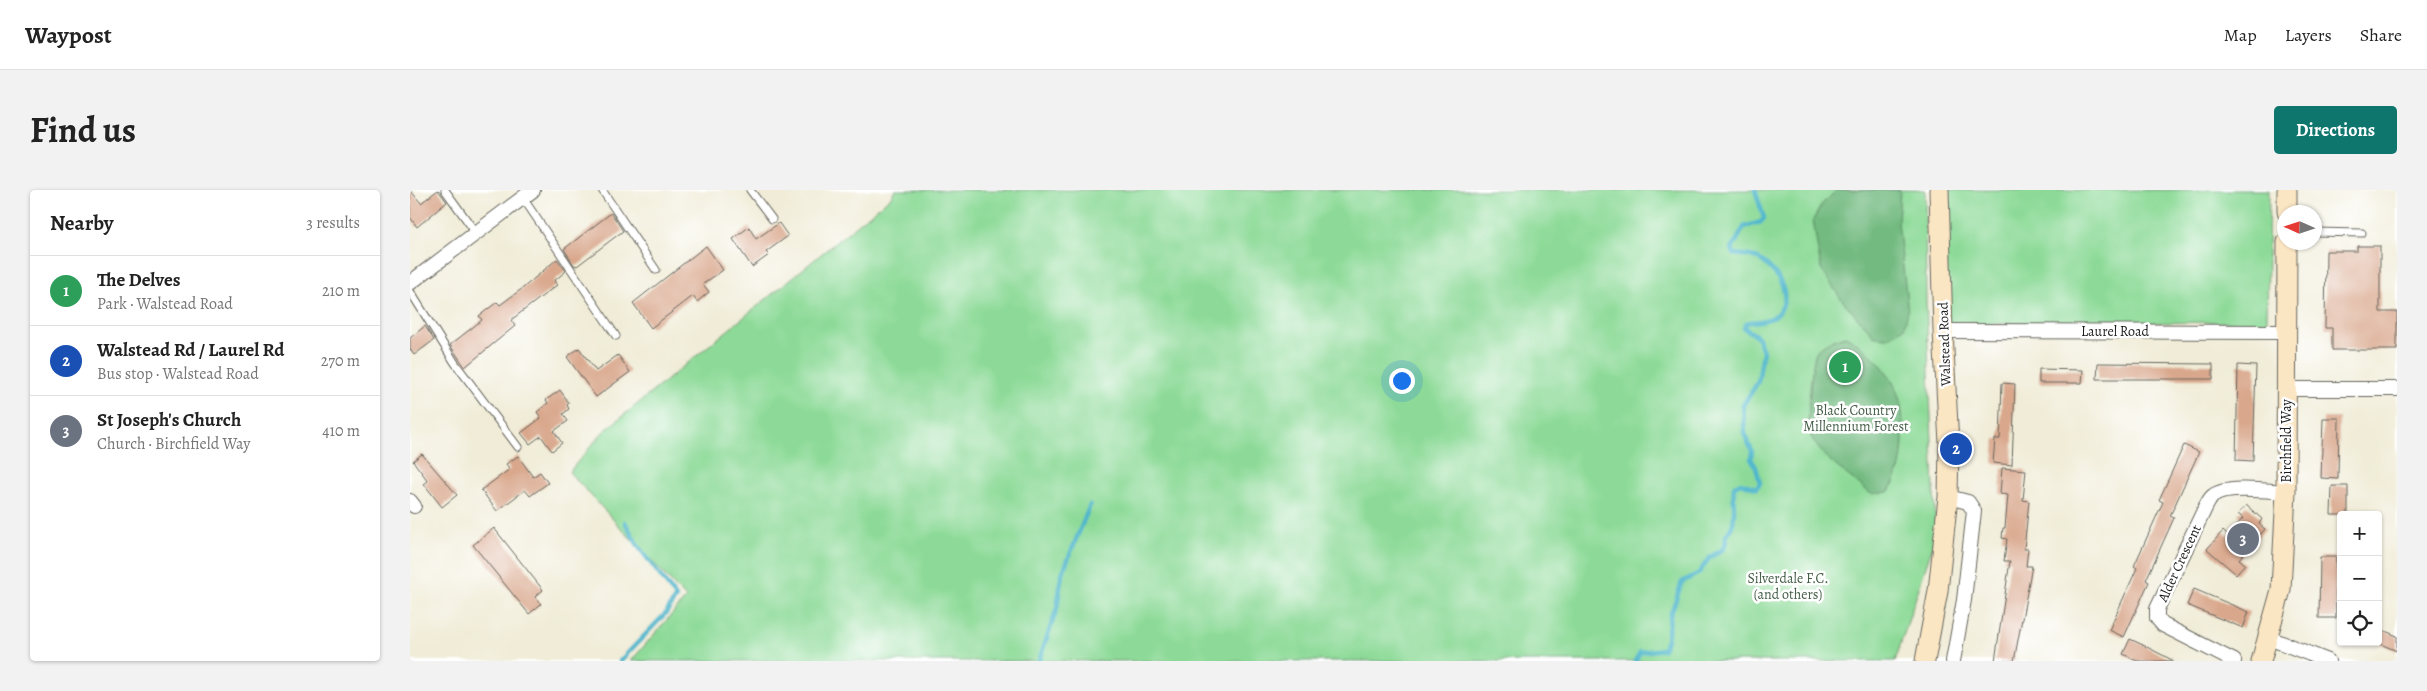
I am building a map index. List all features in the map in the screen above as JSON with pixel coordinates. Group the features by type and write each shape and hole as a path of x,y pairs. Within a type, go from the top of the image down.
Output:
{"street":[{"name":"Walstead Road","path":"1925,661 1938,591 1948,497 1948,444 1939,190"},
{"path":"2287,190 2287,205"},
{"path":"410,283 528,194"},
{"name":"Birchfield Way","path":"2261,661 2281,590 2286,492 2287,250"},
{"name":"Laurel Road","path":"1943,331 2287,332"},
{"path":"2286,389 2397,389"},
{"name":"Alder Crescent","path":"2234,661 2163,625 2157,618 2157,609 2206,506 2214,495 2227,491 2242,490 2286,492"},
{"path":"1948,497 1968,502 1974,511 1964,600 1953,661"},
{"path":"2269,638 2328,661"}],"lane":[{"path":"445,190 476,233"},
{"path":"602,190 656,270"},
{"path":"750,190 772,219"},
{"path":"528,194 616,336"},
{"path":"2322,232 2362,233"},
{"path":"410,291 455,363 518,447"}],"green space":[{"name":"Silverdale F.C. (and others)","path":"895,190 1925,190 1926,300 1936,536 1895,661 631,661 686,598 569,472 603,432 890,198"},
{"path":"1837,190 1900,190 1898,222 1908,312 1904,328 1888,338 1875,337 1841,299 1821,269 1813,220 1822,204"},
{"path":"1944,190 2269,190 2267,322 1946,324"},
{"name":"Black Country Millennium Forest","path":"1846,336 1873,357 1883,368 1897,392 1903,423 1903,441 1898,474 1888,492 1871,494 1836,466 1820,450 1809,432 1808,417 1814,357 1816,352 1825,343"}],"building":[{"path":"410,190 421,203 438,190 447,202 417,227 410,217"},
{"path":"611,213 623,231 577,266 574,265 564,249"},
{"path":"779,223 788,236 766,252 769,255 752,267 733,239 749,227 756,239"},
{"path":"706,246 723,270 703,284 709,292 697,302 693,296 651,328 633,303"},
{"path":"2357,246 2380,246 2380,312 2397,312 2397,350 2332,350 2332,328 2325,328 2326,251 2357,251"},
{"path":"557,259 566,271 554,281 557,285 511,320 515,326 465,367 450,345 482,320 479,316 497,302 500,305"},
{"path":"425,326 434,340 414,355 410,349 410,338"},
{"path":"579,348 596,371 618,355 630,372 596,397 567,357"},
{"path":"2098,363 2213,364 2213,379 2097,379"},
{"path":"2238,365 2256,366 2253,461 2236,460"},
{"path":"2039,369 2083,370 2082,383 2039,383"},
{"path":"2002,383 2015,384 2012,465 1993,463 1995,439 2000,439"},
{"path":"560,390 569,403 567,405 569,409 563,414 568,421 554,431 562,443 552,451 541,436 530,444 521,433 541,418 537,412 548,403 546,400"},
{"path":"2323,418 2339,418 2338,479 2321,478"},
{"path":"2184,445 2199,452 2170,516 2174,518 2146,580 2149,582 2124,637 2109,630 2137,568 2134,566 2163,502 2159,500"},
{"path":"422,454 457,495 442,507 424,484 428,481 413,461"},
{"path":"518,456 533,477 540,472 548,483 530,496 525,490 497,511 481,490 510,469 506,464"},
{"path":"2002,468 2026,470 2023,500 2029,501 2024,549 2028,549 2026,566 2032,566 2014,661 1995,661 2010,561 2004,561 2007,539 2002,538 2003,528 2005,528 2008,495 2000,494"},
{"path":"2332,486 2348,486 2348,511 2337,511 2337,515 2331,515"},
{"path":"2246,505 2262,519 2259,524 2265,529 2239,559 2245,564 2236,574 2207,549 2223,531 2228,536 2243,518 2238,514"},
{"path":"494,528 543,590 535,597 541,604 529,614 473,545"},
{"path":"2320,557 2336,557 2336,618 2319,618"},
{"path":"2194,589 2249,612 2243,628 2187,605"},
{"path":"2382,630 2397,636 2397,651 2382,645"},
{"path":"2130,639 2174,661 2137,661 2123,654"}],"waterway":[{"path":"1635,661 1640,652 1663,649 1667,640 1670,616 1682,582 1699,573 1709,558 1723,549 1726,535 1734,519 1734,486 1741,483 1756,488 1760,483 1756,467 1751,459 1752,451 1745,435 1743,405 1758,382 1763,351 1757,336 1744,328 1746,323 1763,321 1773,317 1780,310 1784,302 1784,294 1782,285 1771,269 1755,257 1734,254 1732,249 1744,227 1761,222 1764,218 1755,190"},
{"path":"1039,661 1057,608 1062,574 1090,505"},
{"path":"620,661 666,613 676,597 638,546 625,522"}],"place":[{"name":"The Delves","path":"1845,367"},
{"name":"Walstead Rd / Laurel Rd","path":"1956,449"},
{"name":"St Joseph's Church","path":"2243,539"}]}
